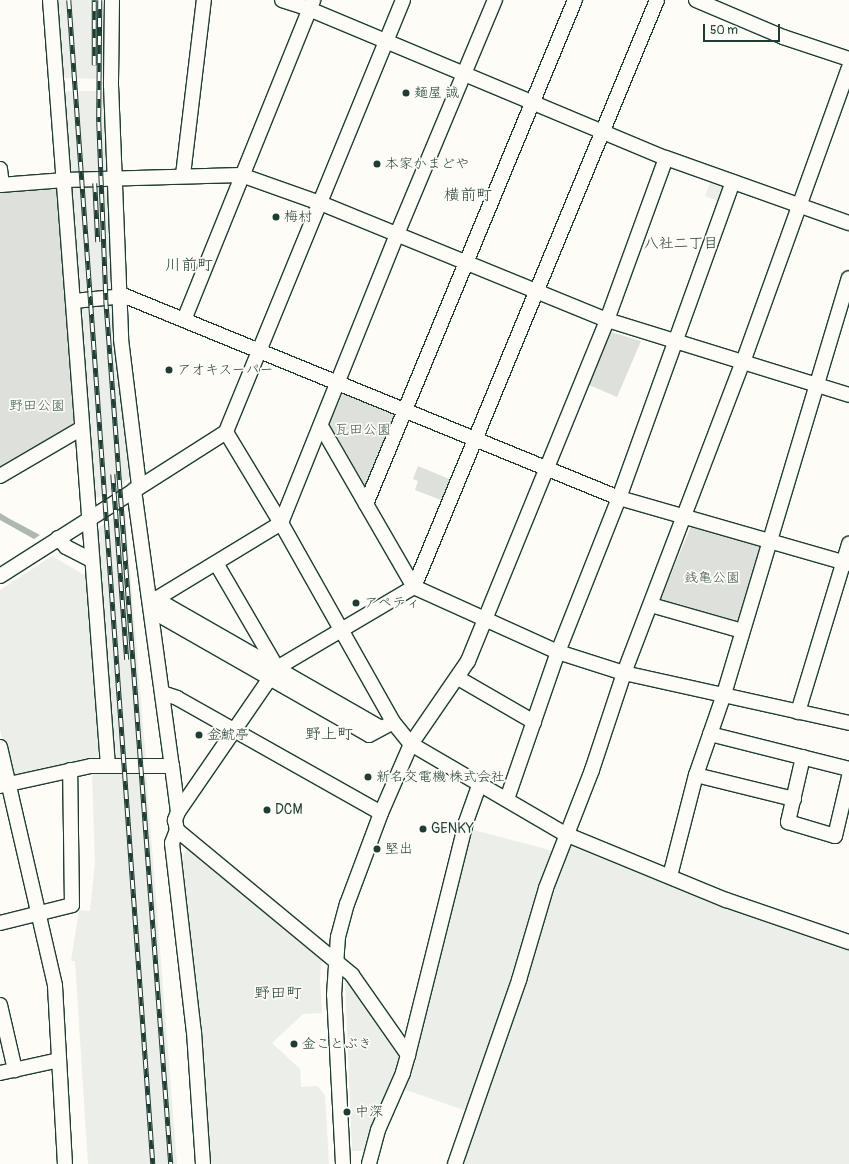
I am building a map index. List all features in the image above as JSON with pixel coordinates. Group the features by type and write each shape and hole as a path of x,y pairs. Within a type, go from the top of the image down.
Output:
{"street":[{"path":"50,0 65,180 108,766"},
{"path":"112,0 111,85 121,339 137,488 153,602 162,693 178,812"},
{"path":"183,175 204,0"},
{"path":"282,0 311,4 386,43 604,133 666,158 849,223"},
{"path":"0,576 226,432 403,0"},
{"path":"153,602 281,523 397,234 496,0"},
{"path":"366,504 467,264 575,0"},
{"path":"203,1164 194,1032 172,843 177,830 175,820 178,812 235,730 272,673 414,587 604,133 657,0"},
{"path":"696,0 783,37 849,59"},
{"path":"184,320 311,4"},
{"path":"455,1164 519,980 546,888 592,770 624,673 685,518 743,362 849,67"},
{"path":"343,1164 334,995 335,959 347,904 381,813 411,744 458,678 485,619 607,320 666,158"},
{"path":"0,169 1,185 65,180 183,175 242,175 320,203 537,293 607,320 849,394"},
{"path":"507,799 558,652 619,498 734,182"},
{"path":"670,876 696,775 724,694 849,278"},
{"path":"74,300 125,296 475,441 619,498 846,563"},
{"path":"321,426 414,587 558,652 624,673 849,723"},
{"path":"0,476 82,428"},
{"path":"226,432 281,523 341,630 387,725 411,744 566,834 726,900 849,942"},
{"path":"58,538 66,547 92,560"},
{"path":"798,712 846,563 849,544"},
{"path":"216,563 272,673"},
{"path":"153,602 272,673 369,735 387,725"},
{"path":"651,605 742,631"},
{"path":"458,678 534,722"},
{"path":"162,693 177,698 381,813"},
{"path":"710,734 849,769"},
{"path":"0,747 4,785 39,914 55,986 65,1164"},
{"path":"804,757 788,822 835,836 849,777"},
{"path":"4,785 70,770 108,766 172,766"},
{"path":"0,923 72,905 70,770"},
{"path":"696,775 794,799"},
{"path":"369,1164 378,1130 403,1074 466,822 480,783"},
{"path":"177,830 335,959 352,975 408,1055"},
{"path":"0,1005 15,1070"},
{"path":"0,1073 59,1060"}],"shaded area":[{"path":"56,0 107,0 106,79 62,78"},
{"path":"63,91 107,91 108,169 105,172 69,172"},
{"path":"711,180 724,184 725,188 721,202 705,196"},
{"path":"105,184 109,189 113,288 109,292 77,294 70,190 74,186"},
{"path":"109,302 113,305 132,477 99,498 93,496 79,306"},
{"path":"125,510 146,761 116,762 112,759 96,534 98,528"},
{"path":"0,513 40,535 34,539 0,520"},
{"path":"52,556 91,579 103,753 90,761 15,777 11,776 0,730 0,590"},
{"path":"92,772 146,772 177,1164 88,1164 75,961 71,961 79,910 90,911 95,862"},
{"path":"466,828 557,852 515,981 467,1111 400,1088"},
{"path":"570,845 771,924 849,951 849,1164 460,1164 540,924"},
{"path":"189,846 322,954 320,979 322,1013 303,1014 272,1043 300,1069 301,1087 317,1086 325,1095 329,1164 209,1164 181,859"},
{"path":"349,976 404,1055 369,1151 352,1151 345,978"}],"green space":[{"name":"野田公園","path":"56,189 60,191 76,424 0,469 0,193"},
{"path":"611,332 641,341 617,397 587,384 607,334"},
{"name":"瓦田公園","path":"343,393 397,415 371,483 365,485 331,427 330,422"},
{"path":"418,466 454,481 446,502 415,490 418,481 413,479"},
{"name":"銭亀公園","path":"695,525 760,544 762,548 738,627 659,603 691,526"}],"railway":[{"path":"69,0 153,1164"},
{"path":"94,0 94,65"},
{"path":"100,0 99,122 106,300 171,1164"},
{"path":"95,183 98,242"},
{"path":"113,474 127,659"}],"place":[{"name":"麺屋 誠","path":"406,93"},
{"name":"本家かまどや","path":"377,164"},
{"name":"梅村","path":"276,217"},
{"name":"アオキスーパー","path":"169,370"},
{"name":"アペティ","path":"356,603"},
{"name":"金鯱亭","path":"199,735"},
{"name":"新名交電機 株式会社","path":"368,777"},
{"name":"DCM","path":"267,810"},
{"name":"GENKY","path":"423,829"},
{"name":"堅出","path":"377,849"},
{"name":"金ことぶき","path":"294,1044"},
{"name":"中深","path":"347,1112"}],"district":[{"name":"横前町","path":"468,195"},
{"name":"八社二丁目","path":"681,244"},
{"name":"川前町","path":"189,265"},
{"name":"野上町","path":"329,734"},
{"name":"野田町","path":"278,993"}]}
